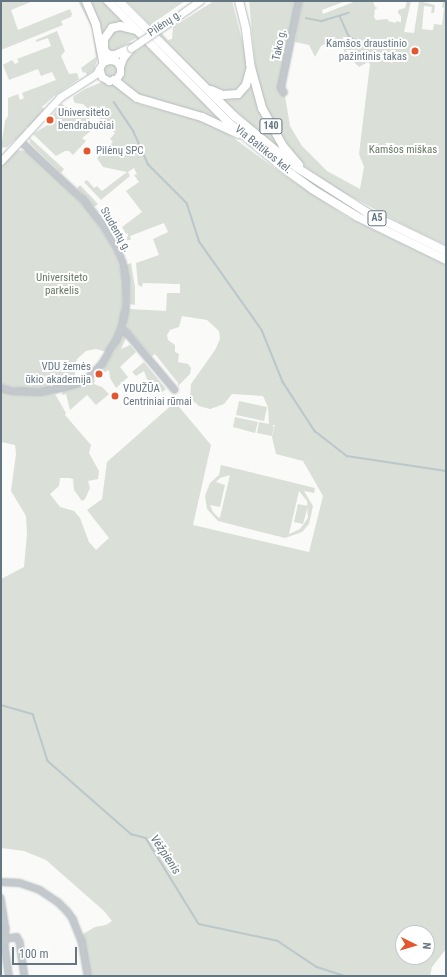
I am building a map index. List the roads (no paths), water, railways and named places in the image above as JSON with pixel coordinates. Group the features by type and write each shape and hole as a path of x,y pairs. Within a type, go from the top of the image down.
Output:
{"highway":[{"path":"86,1 96,25 101,65"},
{"name":"Via Baltikos kel.","path":"108,1 248,139 282,167 334,202 380,228 446,260"},
{"name":"Via Baltikos kel.","path":"119,1 205,88 253,133 311,179 368,213 446,251"},
{"path":"239,1 246,30"},
{"name":"140","path":"245,1 246,30 250,64 262,108 267,120 283,146 311,179"},
{"path":"131,48 115,55 109,55 104,50 104,39 112,28 120,26 138,32"},
{"path":"205,88 223,95 231,96 238,94 244,89 248,82 250,64"},
{"path":"114,80 137,98 202,117 248,139"}],"main road":[{"name":"Pilėnų g.","path":"112,60 200,1"},
{"name":"Pilėnų g.","path":"120,67 123,58 131,48"},
{"path":"1,161 64,94 96,74 101,65 112,60 120,67 120,73 114,80 104,79 87,84 44,116"},
{"path":"101,65 100,74 104,79"}],"street":[{"name":"Tako g.","path":"284,93 281,88 299,1"},
{"name":"Studentų g.","path":"1,388 13,391 39,392 58,389 81,382 102,364 116,341 122,327 126,306 126,285 123,264 117,248 92,210 20,140"},
{"path":"122,327 175,390"},
{"path":"1,882 20,883 40,890 58,902 68,912 73,919 82,941 88,976"},
{"path":"1,898 6,928 5,939 9,976"},
{"path":"5,939 17,937 20,942 25,976"}],"waterway":[{"path":"306,18 322,21 349,13"},
{"path":"340,16 349,36 364,46"},
{"path":"114,102 134,132 148,164 187,203 199,241 262,330 283,382 315,431 347,456 446,471"},
{"name":"Vėžpienis","path":"1,705 33,714 48,761 131,834 146,838 199,924 278,941 317,967 344,976"}],"place":[{"name":"Kamšos draustinio pažintinis takas","path":"415,51"},
{"name":"Universiteto bendrabučiai","path":"50,120"},
{"name":"Pilėnų SPC","path":"87,151"},
{"name":"VDU žemės ūkio akademija","path":"99,374"},
{"name":"VDUŽŪA Centriniai rūmai","path":"115,396"}],"park label":[{"name":"Kamšos miškas","path":"403,150"},
{"name":"Universiteto parkelis","path":"62,285"}]}
